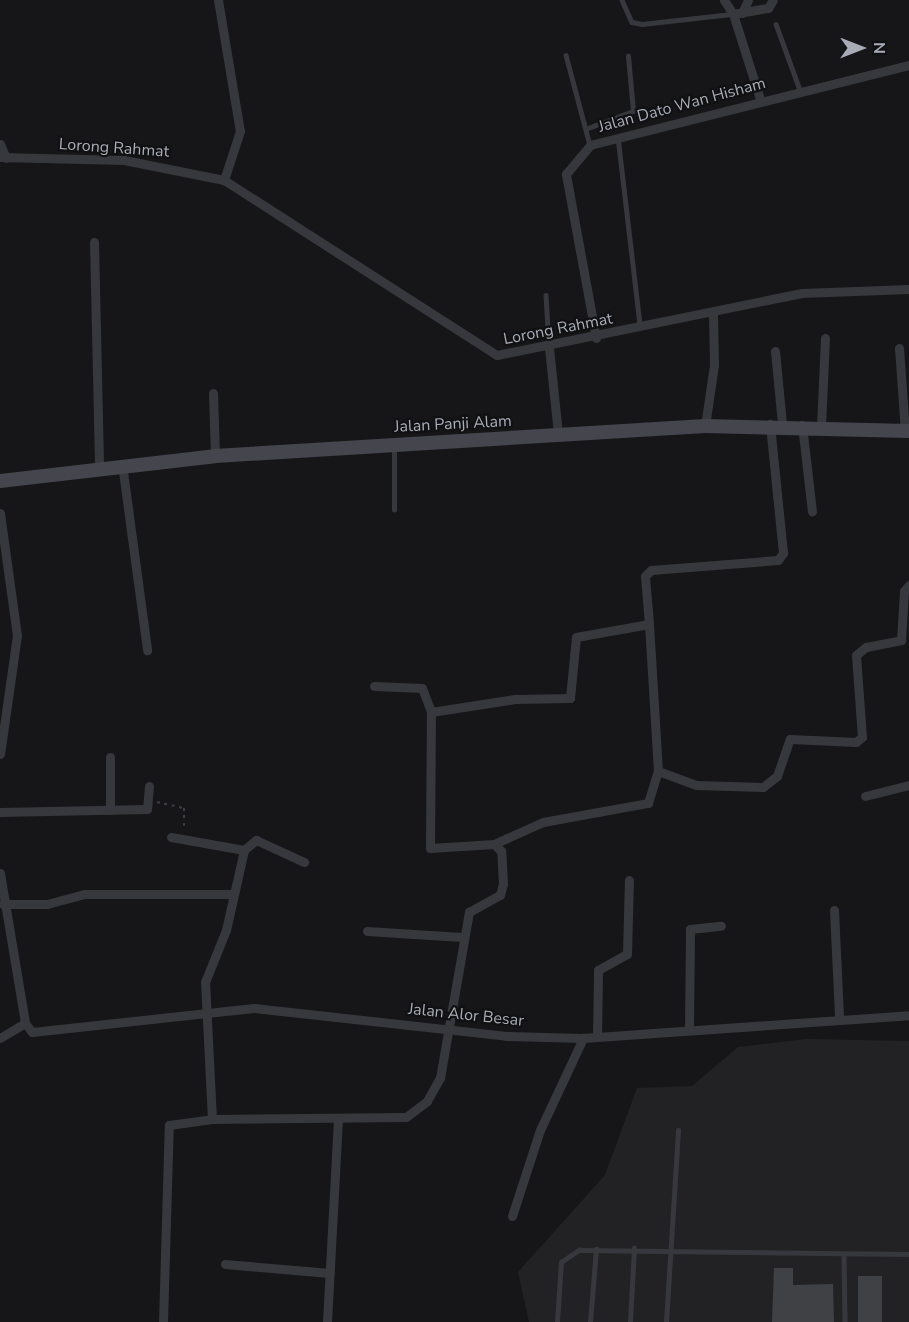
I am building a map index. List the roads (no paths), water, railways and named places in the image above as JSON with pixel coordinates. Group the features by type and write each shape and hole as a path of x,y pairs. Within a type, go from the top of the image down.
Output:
{"main road":[{"name":"Jalan Panji Alam","path":"0,481 99,466 215,456 558,434 776,424 907,431"}],"street":[{"path":"218,0 240,131 224,180"},
{"path":"724,0 737,14 760,99"},
{"path":"737,14 748,0"},
{"path":"737,14 768,8 773,0"},
{"name":"Jalan Dato Wan Hisham","path":"596,338 566,174 590,146 618,136 760,99 909,65"},
{"path":"0,144 3,157"},
{"name":"Lorong Rahmat","path":"3,157 124,160 224,180 497,356 549,348 834,289 909,289"},
{"path":"94,242 99,466"},
{"path":"705,426 714,365 713,313"},
{"path":"821,426 825,338"},
{"path":"549,348 558,434"},
{"path":"900,348 907,431"},
{"path":"374,686 422,688 431,712 430,848 494,844 516,830 579,812 641,807 652,795 658,771 645,576 651,570 764,564 783,553 776,424 775,351"},
{"path":"213,393 215,456"},
{"path":"802,425 812,511"},
{"path":"122,464 147,650"},
{"path":"0,513 17,644 0,754"},
{"path":"658,771 696,785 764,787 777,777 790,739 856,742 862,737 856,655 866,647 901,640 904,591 909,585"},
{"path":"431,712 515,699 570,698 576,638 649,624"},
{"path":"110,757 110,810"},
{"path":"865,796 909,785"},
{"path":"0,812 147,809 149,786"},
{"path":"171,837 244,850"},
{"path":"212,1119 205,982 226,930 244,850 256,840 304,862"},
{"path":"163,1322 169,1269 166,1129 174,1123 212,1119 406,1117 427,1101 440,1078 462,937 469,912 500,895 503,884 501,851 494,844"},
{"path":"0,873 3,904 25,1023 0,1038"},
{"path":"597,1037 598,969 627,954 629,880"},
{"path":"3,904 47,904 85,894 233,894"},
{"path":"834,910 839,1017"},
{"path":"689,1028 690,929 722,926"},
{"path":"367,931 462,937"},
{"name":"Jalan Alor Besar","path":"25,1023 41,1033 206,1013 274,1010 449,1030 583,1038 839,1017 909,1015"},
{"path":"512,1216 540,1130 583,1038"},
{"path":"327,1322 338,1119"},
{"path":"225,1264 330,1273"}],"lane":[{"path":"622,0 632,22 642,24 737,14"},
{"path":"776,24 800,90"},
{"path":"566,55 588,128 590,146"},
{"path":"588,128 633,111 628,56"},
{"path":"618,136 640,328"},
{"path":"546,295 549,348"},
{"path":"394,444 394,510"},
{"path":"666,1322 678,1130"},
{"path":"630,1322 634,1248"},
{"path":"557,1322 565,1256 596,1249 634,1248 844,1256 909,1254"},
{"path":"590,1322 596,1249"},
{"path":"844,1256 845,1322"}]}
